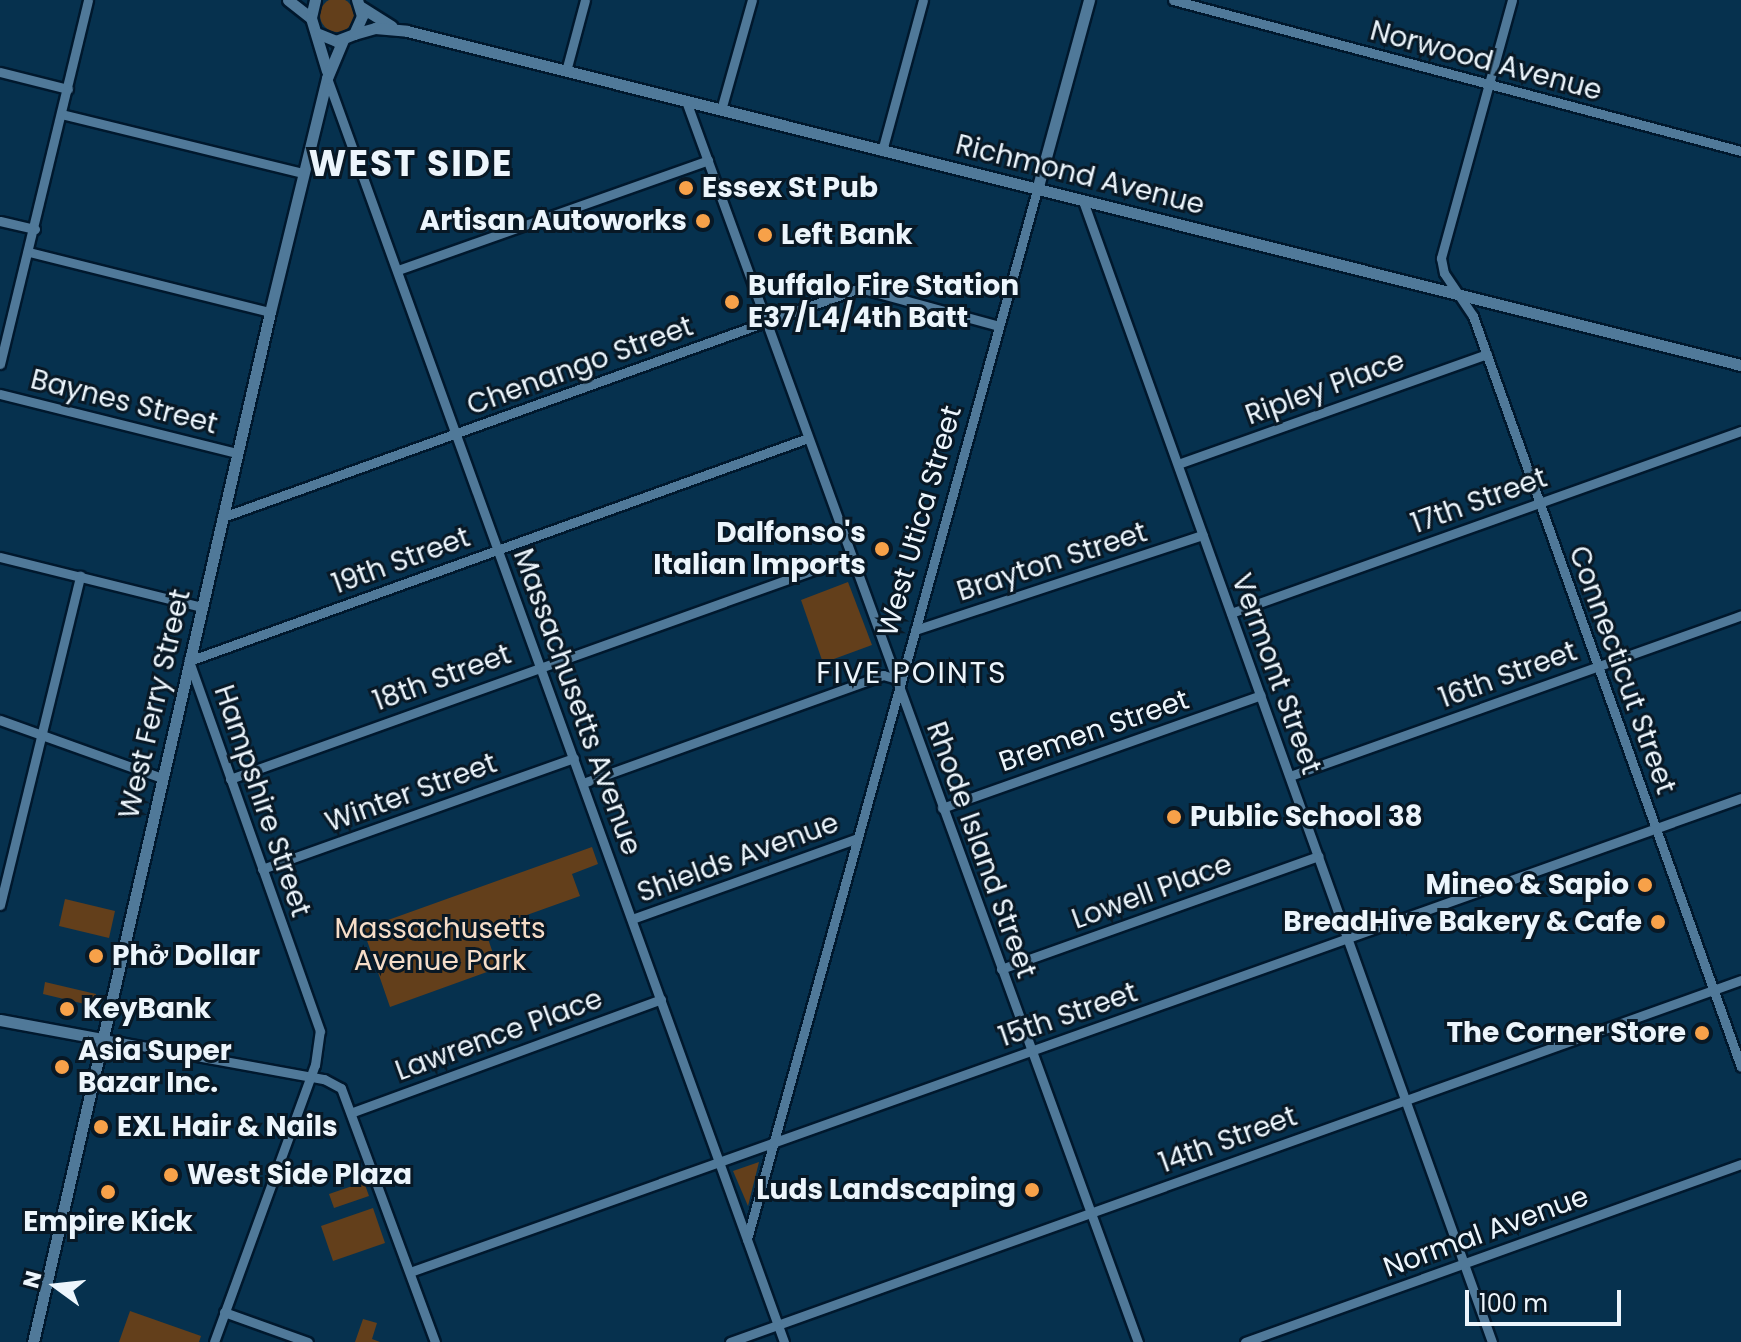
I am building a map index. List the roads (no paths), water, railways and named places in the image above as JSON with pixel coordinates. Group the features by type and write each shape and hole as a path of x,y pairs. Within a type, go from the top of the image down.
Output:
{"street":[{"path":"0,364 88,0"},
{"path":"288,0 311,18 315,0"},
{"path":"566,71 585,0"},
{"path":"721,110 752,0"},
{"path":"882,151 923,0"},
{"name":"West Utica Street","path":"747,1239 1089,0"},
{"name":"Norwood Avenue","path":"1173,0 1741,151"},
{"name":"Connecticut Street","path":"1512,0 1441,258 1453,293 1473,316 1741,1067"},
{"path":"319,34 343,40 354,34 359,4"},
{"name":"Richmond Avenue","path":"359,4 407,31"},
{"name":"West Ferry Street","path":"311,18 319,34 327,78"},
{"name":"Richmond Avenue","path":"354,34 375,28 407,31 1741,365"},
{"name":"West Ferry Street","path":"33,1342 303,173 327,78 343,40"},
{"path":"0,72 68,89"},
{"name":"Massachusetts Avenue","path":"327,78 784,1342"},
{"name":"Rhode Island Street","path":"686,101 850,557 900,680 942,808 1138,1342"},
{"path":"61,114 303,173"},
{"path":"398,270 708,160"},
{"name":"Vermont Street","path":"1083,201 1492,1342"},
{"path":"0,221 35,229"},
{"path":"29,252 270,312"},
{"name":"Chenango Street","path":"223,517 860,288 999,326"},
{"name":"Ripley Place","path":"1178,464 1487,354"},
{"name":"Baynes Street","path":"0,394 237,453"},
{"name":"17th Street","path":"1231,613 1741,431"},
{"name":"19th Street","path":"189,661 808,438"},
{"name":"Brayton Street","path":"915,630 1203,535"},
{"path":"0,557 202,607"},
{"name":"18th Street","path":"230,779 850,557"},
{"path":"0,905 80,576"},
{"name":"16th Street","path":"1290,776 1741,615"},
{"name":"Hampshire Street","path":"189,661 320,1031 310,1077 214,1342"},
{"path":"583,783 883,675 900,680"},
{"name":"Bremen Street","path":"942,808 1261,695"},
{"path":"0,720 162,778"},
{"name":"Winter Street","path":"262,869 574,758"},
{"name":"15th Street","path":"410,1272 1741,798"},
{"name":"Shields Avenue","path":"632,919 858,838"},
{"name":"Lowell Place","path":"1001,969 1318,856"},
{"name":"14th Street","path":"730,1342 1741,980"},
{"name":"Lawrence Place","path":"353,1112 661,999"},
{"path":"0,1021 310,1077 341,1088 353,1112 435,1342"},
{"name":"Normal Avenue","path":"1245,1342 1741,1164"},
{"path":"224,1312 308,1342"}],"place":[{"name":"Essex St Pub","path":"686,188"},
{"name":"Artisan Autoworks","path":"703,221"},
{"name":"Left Bank","path":"765,235"},
{"name":"Buffalo Fire Station E37/L4/4th Batt","path":"732,302"},
{"name":"Dalfonso's Italian Imports","path":"882,549"},
{"name":"Public School 38","path":"1174,817"},
{"name":"Mineo & Sapio","path":"1645,885"},
{"name":"BreadHive Bakery & Cafe","path":"1658,922"},
{"name":"Phở Dollar","path":"96,956"},
{"name":"KeyBank","path":"67,1009"},
{"name":"The Corner Store","path":"1702,1033"},
{"name":"Asia Super Bazar Inc.","path":"62,1067"},
{"name":"EXL Hair & Nails","path":"101,1127"},
{"name":"West Side Plaza","path":"171,1175"},
{"name":"Luds Landscaping","path":"1032,1190"},
{"name":"Empire Kick","path":"108,1192"}],"district":[{"name":"WEST SIDE","path":"411,164"},
{"name":"FIVE POINTS","path":"912,673"}],"park label":[{"name":"Massachusetts Avenue Park","path":"440,945"}]}
